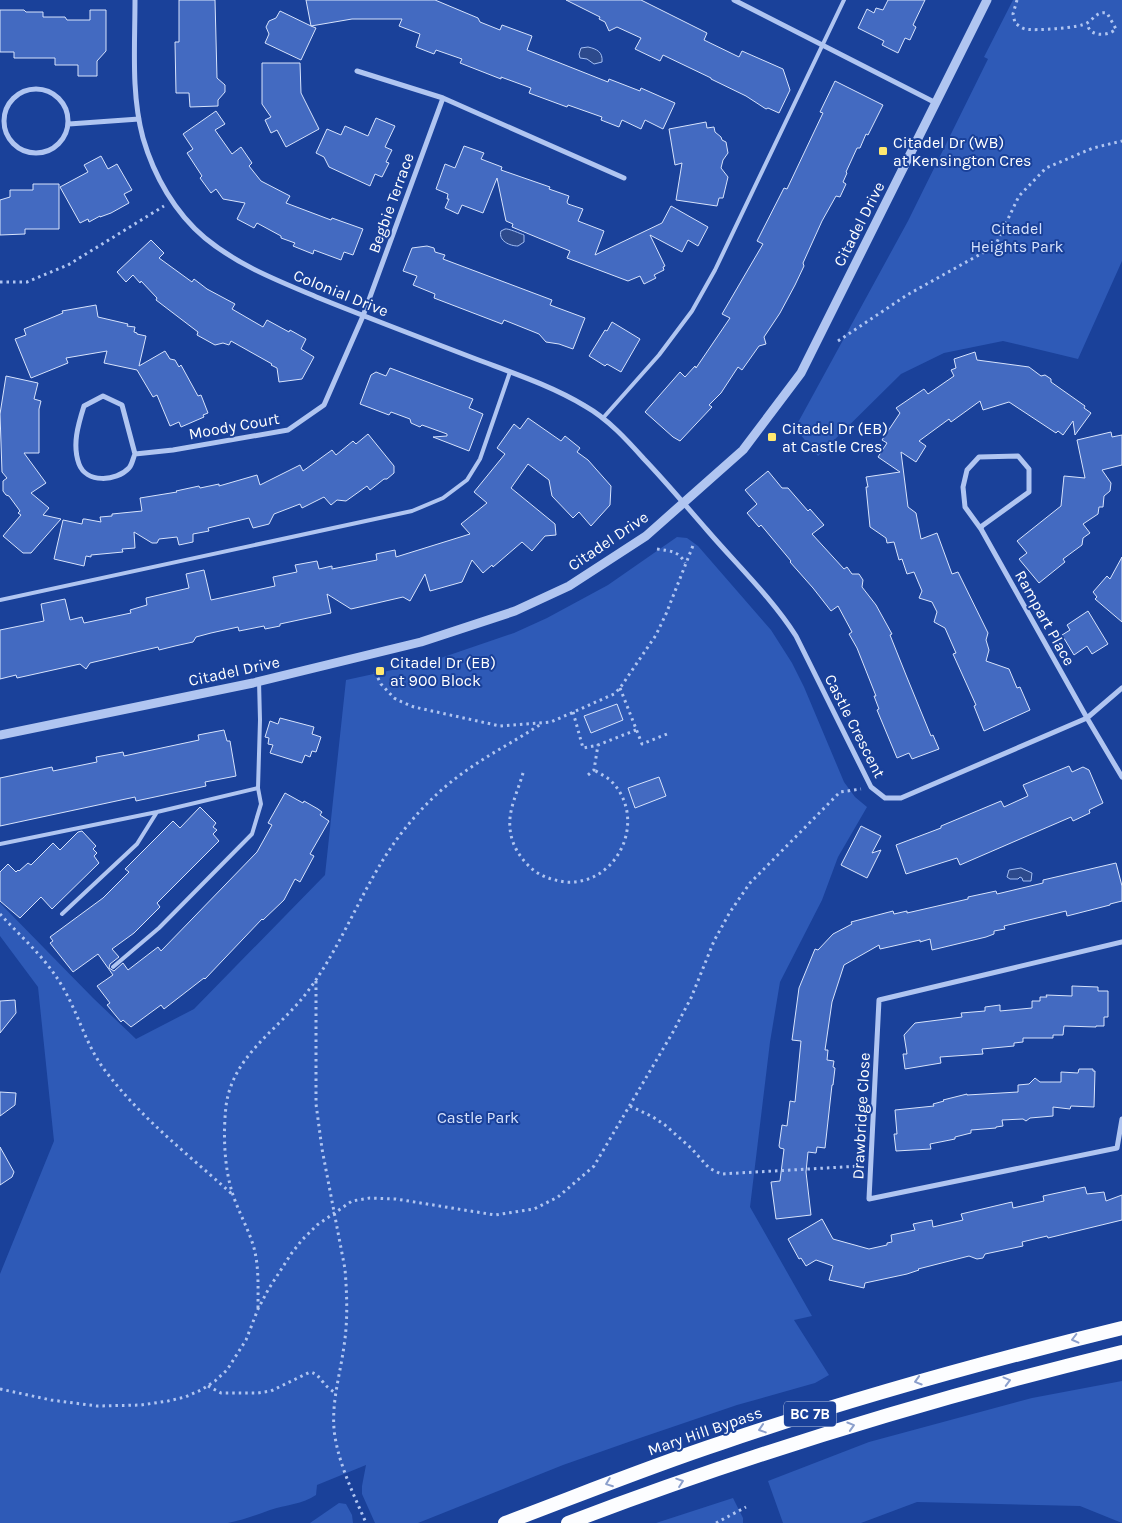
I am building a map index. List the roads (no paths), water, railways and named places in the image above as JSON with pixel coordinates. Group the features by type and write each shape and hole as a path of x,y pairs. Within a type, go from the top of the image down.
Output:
{"highway":[{"name":"Mary Hill Bypass","path":"505,1523 654,1466 844,1403 943,1374 1122,1328"},
{"name":"BC 7B","path":"568,1523 760,1454 856,1424 958,1394 1122,1352"}],"street":[{"name":"Colonial Drive","path":"135,0 136,88 139,119 152,164 171,200 185,218 205,238 260,274 363,316 510,372 571,398 603,418 625,438 684,501"},
{"path":"734,0 936,104"},
{"name":"Citadel Drive","path":"0,735 258,681 421,642 515,610 569,586 646,536 743,450 801,373 987,0"},
{"path":"357,71 443,98 624,178"},
{"path":"39,88 49,90 58,96 68,114 69,124 66,135 59,144 50,150 39,153 28,152 18,148 7,135 3,119 11,99 19,92 39,88"},
{"name":"Begbie Terrace","path":"363,316 443,98"},
{"path":"69,124 139,119"},
{"name":"Moody Court","path":"135,454 173,450 288,430 324,405 363,316"},
{"path":"103,396 122,405 135,454 129,468 118,475 105,479 91,477 80,466 76,453 78,427 84,406 103,396"},
{"name":"Rampart Place","path":"981,529 982,526 1029,492 1029,469 1018,456 979,457 967,470 964,487 965,507 981,529 1087,718"},
{"name":"Castle Crescent","path":"684,501 705,528 781,613 791,628 871,787 885,798 902,798 1087,718 1122,688"},
{"path":"1087,718 1122,777"},
{"name":"Drawbridge Close","path":"1122,942 879,1000 869,1199 1117,1148 1122,1118"}],"lane":[{"path":"603,418 659,354 692,311 715,270 844,0"},
{"path":"0,600 412,511 442,498 467,480 480,459 510,372"},
{"path":"112,967 159,928 252,834 261,804 258,788 260,720 258,681"},
{"path":"0,844 157,812 258,788"},
{"path":"62,914 137,844 157,812"}],"place":[{"name":"Citadel Dr (WB) at Kensington Cres","path":"883,151"},
{"name":"Citadel Dr (EB) at Castle Cres","path":"772,437"},
{"name":"Citadel Dr (EB) at 900 Block","path":"380,671"}],"park label":[{"name":"Citadel Heights Park","path":"1017,237"},
{"name":"Castle Park","path":"478,1117"}]}
